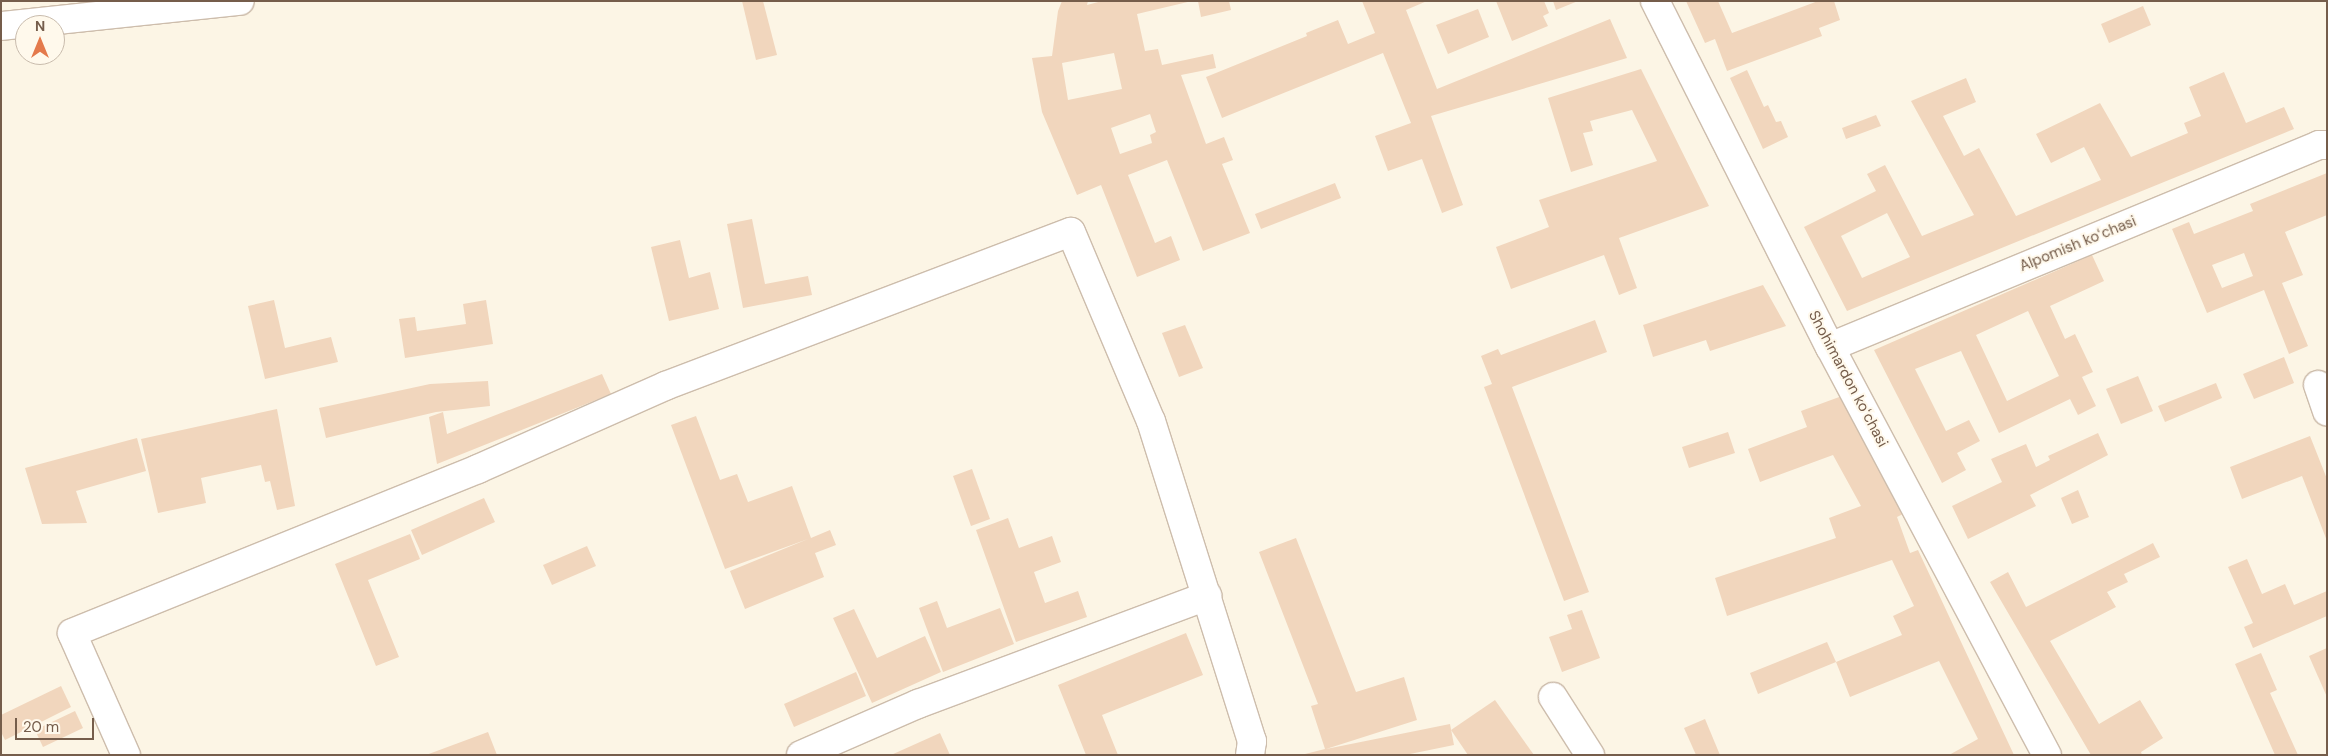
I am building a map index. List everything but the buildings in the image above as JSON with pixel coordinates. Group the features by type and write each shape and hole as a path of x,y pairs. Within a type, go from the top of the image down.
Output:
{"street":[{"path":"1,26 240,1"},
{"name":"Shohimardon koʻchasi","path":"1655,1 1830,347 2047,755"},
{"name":"Alpomish koʻchasi","path":"1830,347 2310,148 2327,145"},
{"path":"126,755 72,633 478,469 665,386 1071,232 1151,421 1252,741 1250,755"},
{"path":"2318,385 2327,411"},
{"path":"801,755 918,704 1207,596"},
{"path":"1553,697 1590,755"}]}
